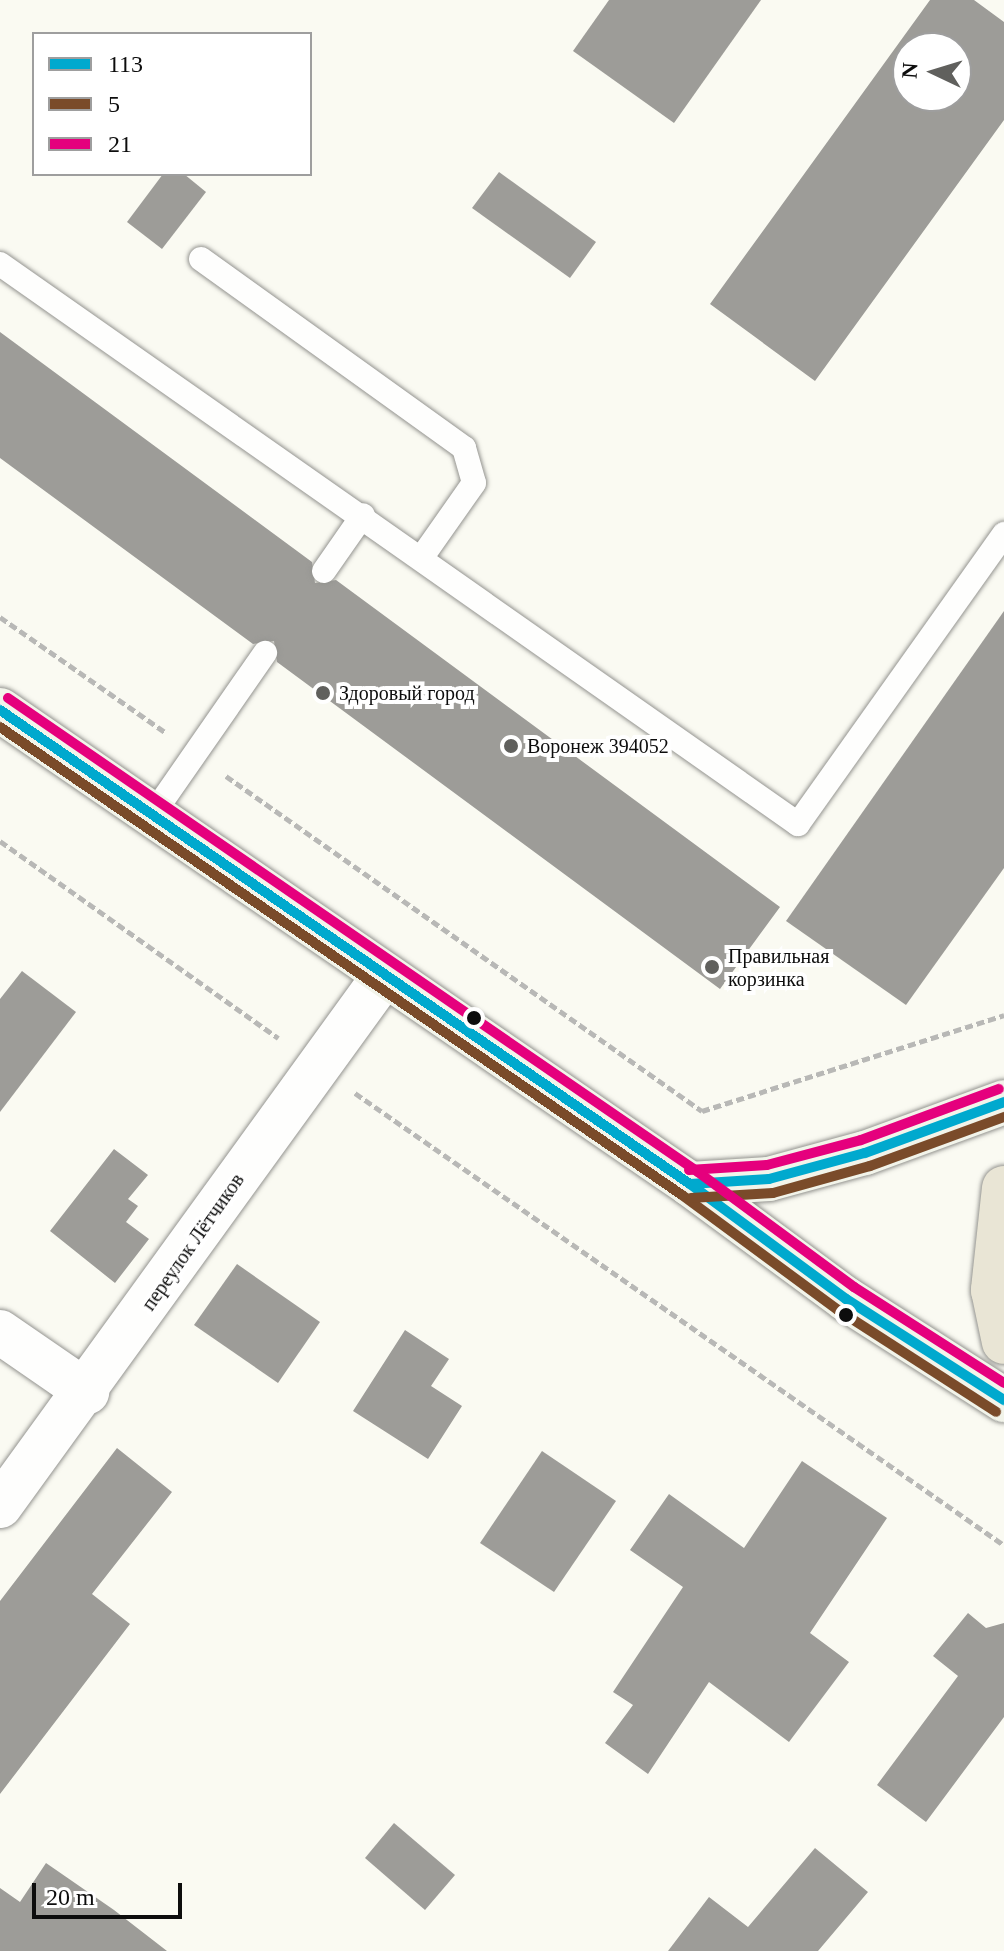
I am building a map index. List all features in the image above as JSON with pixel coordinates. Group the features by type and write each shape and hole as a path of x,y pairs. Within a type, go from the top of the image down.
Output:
{"highway":[{"path":"1004,1188 993,1290 1004,1342"}],"street":[{"path":"0,710 151,817 690,1184 821,1282 1004,1400"},
{"name":"переулок Лётчиков","path":"0,1506 87,1392 384,976"},
{"path":"690,1184 769,1179 1004,1102"},
{"path":"0,1332 87,1392"}],"lane":[{"path":"201,259 464,448 474,483 422,557"},
{"path":"0,264 363,515 798,824 1004,534"},
{"path":"324,571 363,515"},
{"path":"151,817 265,653"}],"path":[{"path":"0,617 702,1111 1004,1015"},
{"path":"0,841 318,1067 1004,1545"}],"building":[{"path":"609,0 761,0 674,123 573,51"},
{"path":"930,0 974,0 1004,22 1004,120 815,381 710,304 892,53 892,112 972,112 972,32 907,32"},
{"path":"499,172 596,242 570,278 472,208"},
{"path":"162,176 186,176 206,192 162,249 127,222"},
{"path":"0,332 312,562 315,583 336,580 780,907 720,989 277,662 274,641 253,644 0,458"},
{"path":"1004,611 1004,868 906,1005 786,921"},
{"path":"22,971 76,1012 0,1112 0,999"},
{"path":"114,1149 148,1175 128,1199 138,1206 126,1222 149,1239 115,1283 50,1231"},
{"path":"237,1264 320,1322 278,1383 194,1325"},
{"path":"405,1330 449,1359 431,1386 462,1406 428,1459 353,1411"},
{"path":"117,1448 172,1492 92,1594 130,1624 0,1794 0,1601"},
{"path":"542,1451 616,1501 554,1592 480,1543"},
{"path":"802,1461 887,1518 810,1633 849,1662 789,1742 709,1682 648,1774 605,1743 633,1705 613,1692 683,1587 630,1550 669,1494 744,1548"},
{"path":"968,1613 986,1628 1004,1623 1004,1717 926,1822 877,1785 958,1676 933,1656"},
{"path":"394,1823 455,1875 425,1910 365,1858"},
{"path":"815,1848 868,1892 818,1951 668,1951 709,1897 748,1927"},
{"path":"46,1863 167,1951 0,1951 0,1888 20,1902"}],"transit line":[{"name":"21","path":"8,698 698,1172 854,1287 1004,1383"},
{"name":"113","path":"0,710 690,1184 846,1299 1004,1400"},
{"name":"5","path":"0,727 682,1195 838,1310 996,1412"},
{"name":"21","path":"689,1170 767,1165 861,1140 999,1089"},
{"name":"113","path":"690,1184 769,1179 865,1153 1004,1102"},
{"name":"5","path":"691,1198 773,1193 870,1166 1004,1117"}],"place":[{"name":"Здоровый город","path":"323,693"},
{"name":"Воронеж 394052","path":"511,746"},
{"name":"Правильная корзинка","path":"712,967"}]}
